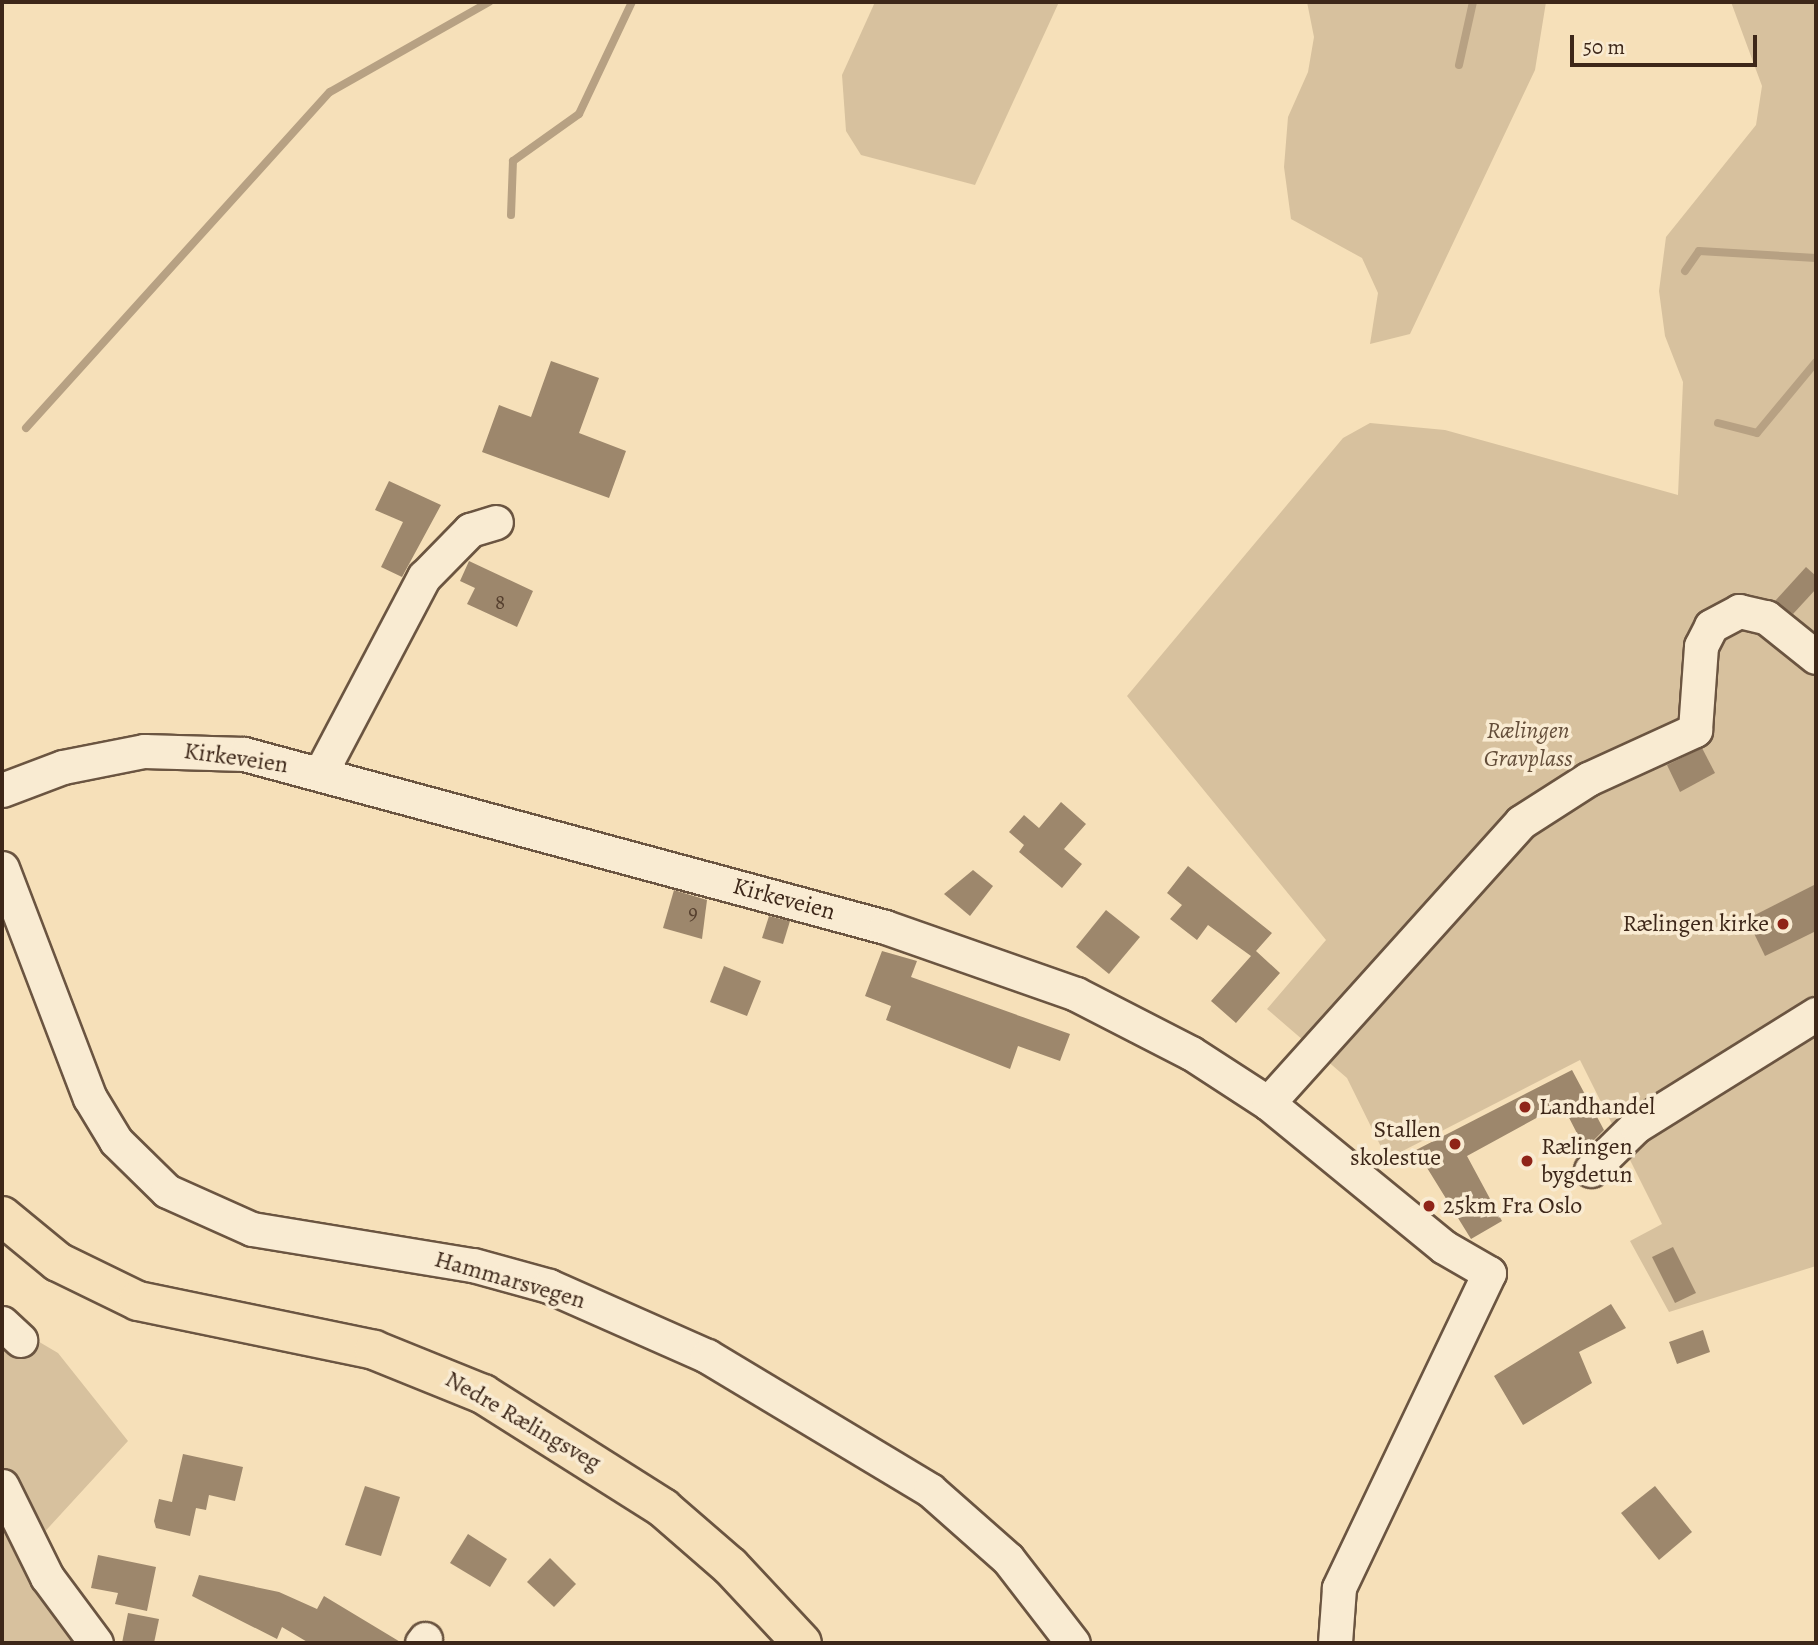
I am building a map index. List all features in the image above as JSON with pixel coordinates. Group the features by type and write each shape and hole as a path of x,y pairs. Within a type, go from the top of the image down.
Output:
{"main road":[{"name":"Nedre Rælingsveg","path":"2,1216 58,1262 138,1301 374,1350 483,1394 663,1508 730,1566 802,1643"}],"street":[{"path":"321,772 424,577 470,530 496,522"},
{"path":"1268,1103 1521,822 1588,779 1695,730 1701,646 1711,626 1739,611 1766,617 1816,657"},
{"name":"Kirkeveien","path":"2,790 89,761 180,749 244,754 321,772 885,927 1076,993 1131,1017 1268,1103 1444,1247 1489,1273 1339,1588 1335,1643"},
{"name":"Hammarsvegen","path":"2,868 90,1098 116,1141 166,1191 252,1229 473,1265 536,1282 708,1356 856,1441 940,1498 1017,1569 1073,1643"},
{"path":"1591,1170 1636,1126 1816,1014"},
{"path":"2,1486 13,1520 47,1577 96,1643"}],"green space":[{"path":"875,2 1059,2 975,185 861,155 846,131 842,75"},
{"path":"1307,2 1546,2 1535,70 1410,334 1370,344 1378,293 1362,258 1291,219 1284,167 1288,117 1308,72 1314,37"},
{"name":"Rælingen Gravplass","path":"1731,2 1816,2 1816,1266 1669,1312 1630,1241 1662,1224 1580,1060 1387,1159 1347,1078 1267,1009 1326,940 1127,696 1343,438 1370,423 1445,430 1678,495 1683,382 1665,336 1659,291 1666,237 1756,125 1762,86"},
{"path":"2,1320 58,1353 128,1441 39,1538 89,1643 2,1643"}],"building":[{"path":"551,361 599,378 579,433 626,451 609,498 482,452 499,405 531,417"},
{"path":"389,481 441,505 402,577 381,567 403,522 375,510"},
{"path":"469,561 533,591 517,627 467,604 475,588 460,581"},
{"path":"1806,567 1816,576 1816,589 1793,614 1775,601"},
{"path":"1702,748 1715,773 1680,792 1667,765"},
{"path":"1061,802 1086,824 1064,849 1082,864 1062,888 1019,852 1024,845 1009,832 1024,815 1039,828"},
{"path":"1188,866 1272,933 1256,951 1280,973 1236,1023 1211,1001 1251,956 1208,925 1197,940 1170,919 1182,905 1167,893"},
{"path":"973,870 993,886 970,916 944,894"},
{"name":"Rælingen kirke","path":"1816,884 1816,931 1765,956 1747,919"},
{"path":"674,890 707,900 702,939 663,928"},
{"path":"1106,910 1140,937 1109,974 1076,947"},
{"path":"769,916 790,921 783,944 762,938"},
{"path":"882,951 917,961 911,977 1070,1034 1060,1061 1018,1046 1010,1069 886,1020 891,1006 865,996"},
{"path":"724,966 761,981 747,1016 710,1002"},
{"path":"1572,1070 1604,1130 1585,1149 1562,1104 1467,1156 1502,1221 1471,1239 1416,1150"},
{"path":"1673,1247 1696,1293 1675,1303 1652,1257"},
{"path":"1611,1304 1626,1328 1579,1352 1592,1383 1523,1425 1494,1376"},
{"path":"1703,1330 1710,1352 1677,1364 1669,1342"},
{"path":"183,1454 243,1467 235,1501 209,1495 206,1510 196,1508 190,1536 156,1528 154,1521 159,1499 172,1502"},
{"path":"365,1486 400,1497 381,1556 345,1545"},
{"path":"1655,1486 1692,1532 1659,1560 1621,1513"},
{"path":"468,1534 507,1559 490,1587 450,1563"},
{"path":"98,1555 156,1567 147,1611 115,1604 118,1593 91,1588"},
{"path":"550,1558 576,1584 554,1607 527,1582"},
{"path":"199,1575 279,1592 317,1609 324,1596 402,1643 309,1643 282,1627 277,1639 192,1596"},
{"path":"128,1613 159,1619 154,1643 122,1643"}],"waterway":[{"path":"26,428 330,92 489,2"},
{"path":"511,215 513,161 579,114 632,2"},
{"path":"1459,65 1473,2"},
{"path":"1685,271 1699,251 1816,258"},
{"path":"1718,423 1757,433 1816,362"}],"place":[{"name":"Rælingen kirke","path":"1783,924"},
{"name":"Landhandel","path":"1525,1107"},
{"name":"Stallen skolestue","path":"1455,1144"},
{"name":"Rælingen bygdetun","path":"1527,1161"},
{"name":"25km Fra Oslo","path":"1429,1206"}]}
